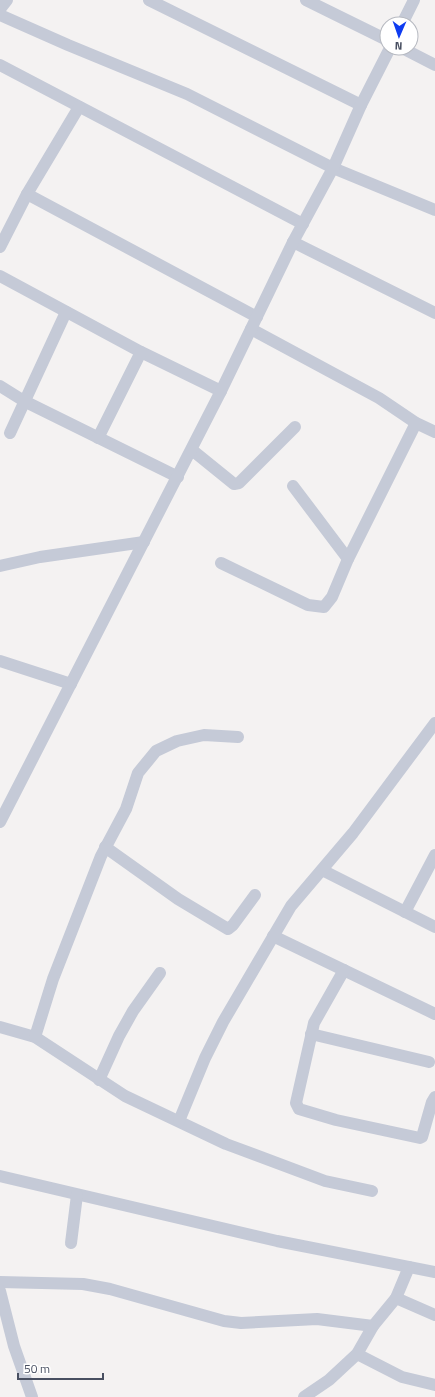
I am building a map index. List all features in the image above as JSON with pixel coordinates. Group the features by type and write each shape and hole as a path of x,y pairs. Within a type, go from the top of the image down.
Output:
{"street":[{"path":"0,9 7,0"},
{"path":"149,0 361,105"},
{"path":"306,0 379,36"},
{"path":"406,16 414,0"},
{"path":"0,15 187,94 333,168 435,210"},
{"path":"0,822 192,450 293,242 333,168 361,105 386,56"},
{"path":"418,56 435,65"},
{"path":"0,65 303,224"},
{"path":"0,247 27,194 79,107"},
{"path":"27,194 257,317"},
{"path":"293,242 435,313"},
{"path":"0,276 140,352 221,391"},
{"path":"10,433 66,312"},
{"path":"251,328 379,398 416,423 435,432"},
{"path":"98,438 140,352"},
{"path":"0,386 24,401 178,477"},
{"path":"220,563 308,605 324,607 332,597 348,559 416,423"},
{"path":"192,450 234,484 239,483 295,427"},
{"path":"294,486 348,559"},
{"path":"0,566 40,557 144,542"},
{"path":"0,661 71,684"},
{"path":"179,1121 205,1058 223,1022 291,906 353,833 435,723"},
{"path":"35,1037 53,979 105,847 126,809 138,773 156,751 177,742 204,736 238,737"},
{"path":"105,847 178,899 228,929 233,925 255,894"},
{"path":"405,912 435,855"},
{"path":"322,870 435,927"},
{"path":"273,936 435,1014"},
{"path":"344,970 314,1022 296,1103 299,1109 336,1120 420,1138 422,1137 432,1102 435,1097"},
{"path":"99,1080 118,1036 133,1011 160,973"},
{"path":"0,1026 35,1037 125,1096 226,1144 278,1165 325,1181 372,1191"},
{"path":"311,1034 429,1062"},
{"path":"0,1176 77,1196 277,1241 435,1272"},
{"path":"71,1243 77,1196"},
{"path":"304,1397 329,1380 357,1354 373,1326 396,1298 409,1267"},
{"path":"0,1282 83,1284 110,1289 230,1322 241,1323 316,1320 373,1326"},
{"path":"0,1291 14,1346 32,1397"},
{"path":"396,1298 435,1314"},
{"path":"357,1354 402,1377 435,1385"}]}
